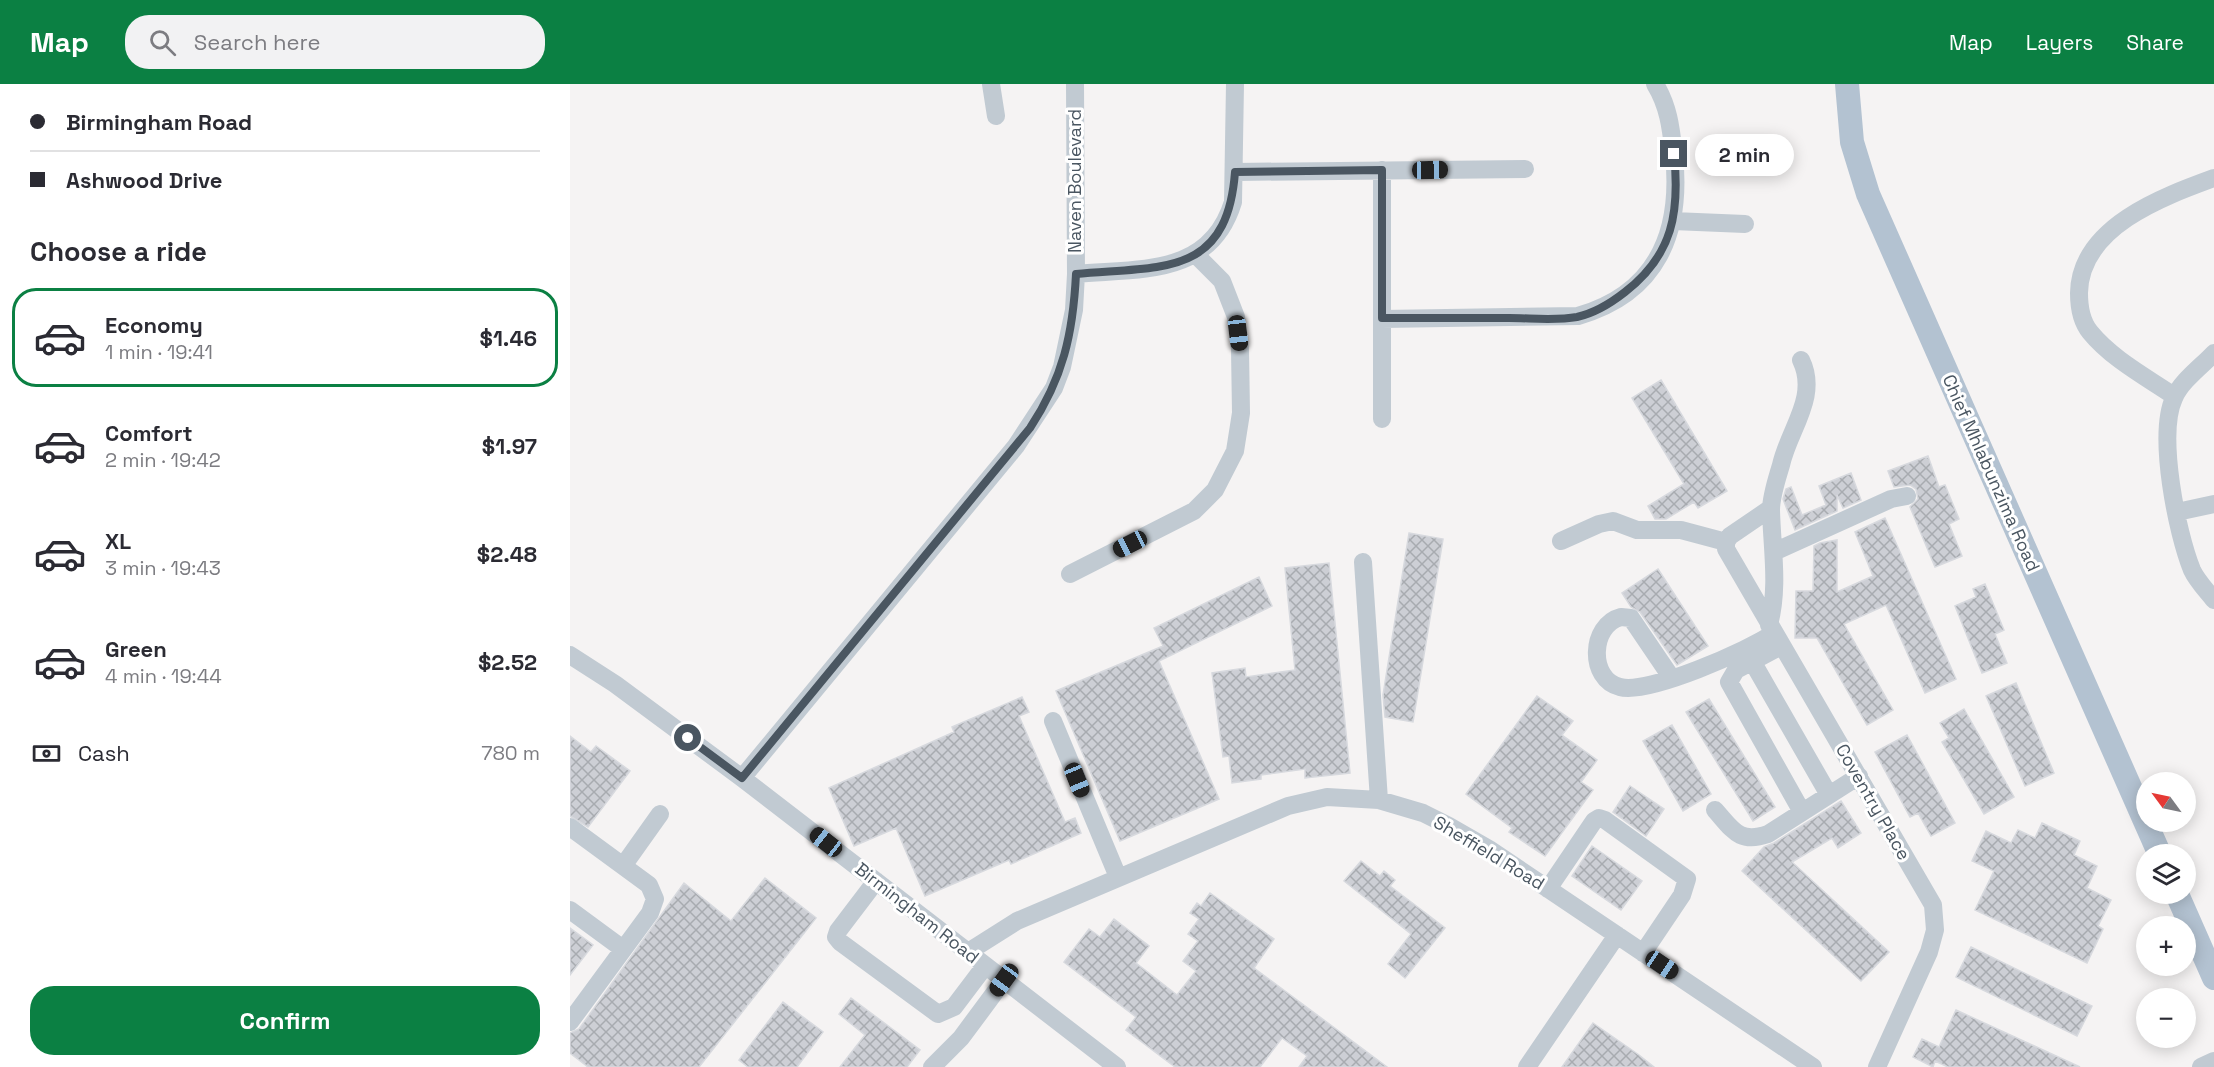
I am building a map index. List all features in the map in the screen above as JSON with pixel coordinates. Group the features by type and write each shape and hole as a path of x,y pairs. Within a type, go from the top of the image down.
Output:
{"main road":[{"name":"Chief Mhlabunzima Road","path":"1846,84 1852,142 1868,194 2155,844"},
{"path":"2181,904 2214,978"}],"street":[{"path":"991,84 996,116"},
{"name":"Naven Boulevard","path":"742,778 1030,428 1054,388 1062,367 1074,310 1076,274 1075,84"},
{"path":"1076,274 1158,267 1196,255 1214,240 1233,202 1235,84"},
{"path":"1382,318 1562,318 1593,312 1623,293 1649,270 1665,247 1673,221 1676,170 1671,122 1655,84"},
{"path":"1235,172 1525,169"},
{"path":"1382,170 1382,419"},
{"path":"2174,396 2109,351 2089,331 2081,310 2081,270 2093,249 2112,228 2171,194 2214,178"},
{"path":"1673,221 1745,224"},
{"path":"1070,574 1194,511 1215,490 1235,451 1241,413 1240,349 1236,317 1222,281 1196,255"},
{"path":"2214,353 2174,396 2168,417 2167,447 2181,540 2193,573 2214,600"},
{"path":"1801,360 1807,373 1805,402 1789,438 1771,508 1775,635 1752,661 1732,673 1730,686 1802,812"},
{"path":"1774,552 1891,499 1907,496"},
{"path":"2177,512 2214,504"},
{"path":"1561,541 1599,524 1613,521 1637,530 1681,530 1726,545 1733,533 1771,508"},
{"name":"Coventry Place","path":"1726,545 1775,635 1933,905 1935,930 1929,952 1876,1067"},
{"path":"1363,562 1379,800"},
{"path":"1671,677 1631,618 1617,618 1608,624 1598,643 1599,669 1611,683 1623,688 1638,688 1671,677 1754,647 1775,635"},
{"name":"Birmingham Road","path":"570,655 615,684 742,778 1117,1067"},
{"path":"1752,661 1829,795"},
{"path":"1053,721 1118,877"},
{"path":"1715,810 1732,830 1746,838 1768,834 1859,776"},
{"name":"Sheffield Road","path":"968,952 1017,921 1260,816 1306,800 1345,797 1379,800 1423,813 1449,826 1548,889 1813,1067"},
{"path":"623,866 660,814"},
{"path":"1548,889 1594,821 1599,818 1605,820 1687,879 1682,895 1643,953"},
{"path":"570,827 649,885 655,898 650,913 570,1022"},
{"path":"876,881 838,931 837,937 840,942 938,1014 954,1007 985,966"},
{"path":"570,910 623,949"},
{"path":"1527,1067 1617,935"},
{"path":"932,1067 961,1038 1004,980"},
{"path":"2201,1067 2214,1061"}],"building":[{"path":"1661,380 1727,491 1698,508 1694,502 1666,519 1655,519 1648,506 1684,484 1632,398"},
{"path":"1928,456 1939,487 1945,485 1959,519 1949,524 1962,556 1935,567 1910,507 1918,499 1916,489 1910,485 1894,487 1888,471"},
{"path":"1851,473 1861,500 1843,508 1837,495 1837,511 1795,530 1783,499 1786,489 1791,487 1802,515 1826,505 1819,486"},
{"path":"1885,518 1956,679 1925,693 1886,605 1844,624 1893,710 1867,725 1817,638 1795,638 1796,591 1813,591 1814,546 1820,543 1837,540 1837,592 1873,576 1855,532"},
{"path":"1409,533 1443,539 1413,722 1385,717 1383,695"},
{"path":"1329,563 1350,773 1305,778 1305,769 1261,775 1261,779 1232,783 1229,756 1223,757 1212,673 1245,668 1246,677 1295,670 1285,568"},
{"path":"1658,569 1708,646 1677,665 1640,612 1631,607 1622,593"},
{"path":"1259,577 1272,606 1159,661 1219,799 1120,841 1056,691 1163,646 1154,628"},
{"path":"1985,584 2004,630 1995,634 2007,663 1982,673 1955,606 1976,597 1973,589"},
{"path":"2016,683 2054,773 2025,786 1986,696"},
{"path":"1537,696 1573,721 1562,735 1597,760 1581,782 1593,790 1545,856 1509,832 1512,828 1466,794"},
{"path":"1022,697 1029,712 1019,716 1065,822 1075,818 1081,833 1011,864 1009,860 925,896 896,828 854,846 829,788 954,732 952,727"},
{"path":"1709,699 1775,807 1753,821 1686,712"},
{"path":"1964,709 2014,797 1984,814 1942,742 1949,738 1940,723"},
{"path":"1672,725 1711,794 1683,811 1643,741"},
{"path":"1907,735 1955,823 1931,836 1918,813 1910,817 1875,752"},
{"path":"570,736 591,752 596,746 630,771 588,827 570,816"},
{"path":"1630,786 1664,809 1646,836 1613,812"},
{"path":"1841,801 1861,833 1838,848 1832,838 1792,862 1889,952 1861,981 1742,871 1764,847"},
{"path":"2042,823 2080,841 2074,855 2097,866 2087,888 2111,900 2098,926 2103,929 2087,963 1975,910 1994,871 1972,861 1986,831 2011,843 2018,830 2035,838"},
{"path":"1592,846 1642,881 1621,910 1572,876"},
{"path":"1361,861 1380,876 1384,871 1395,880 1390,886 1445,928 1405,978 1388,964 1411,934 1344,881"},
{"path":"765,878 816,918 699,1067 588,1067 570,1053 570,1033 579,1029 684,883 731,921"},
{"path":"1210,893 1274,939 1254,968 1387,1067 1299,1067 1307,1056 1282,1038 1260,1067 1175,1067 1126,1030 1136,1017 1064,962 1089,929 1100,937 1114,919 1149,946 1136,963 1177,995 1196,971 1183,961 1198,941 1188,934 1199,919 1190,913 1197,903 1201,906"},
{"path":"570,928 593,945 570,975"},
{"path":"1971,947 2092,1006 2077,1036 1956,977"},
{"path":"851,998 920,1050 907,1067 840,1067 865,1035 839,1014"},
{"path":"783,1002 823,1032 797,1067 748,1067 739,1060"},
{"path":"1956,1010 2080,1067 1948,1067 1935,1061 1933,1067 1913,1057 1922,1039 1939,1047"},
{"path":"1593,1023 1639,1055 1654,1067 1562,1067"}],"route":[{"path":"688,738 742,778 1030,428 1054,388 1062,367 1074,310 1076,274 1158,267 1196,255 1222,230 1233,202 1235,172 1382,170 1382,318 1562,318 1593,312 1607,305 1637,282 1658,259 1670,235 1673,221 1676,170 1674,154"}]}
